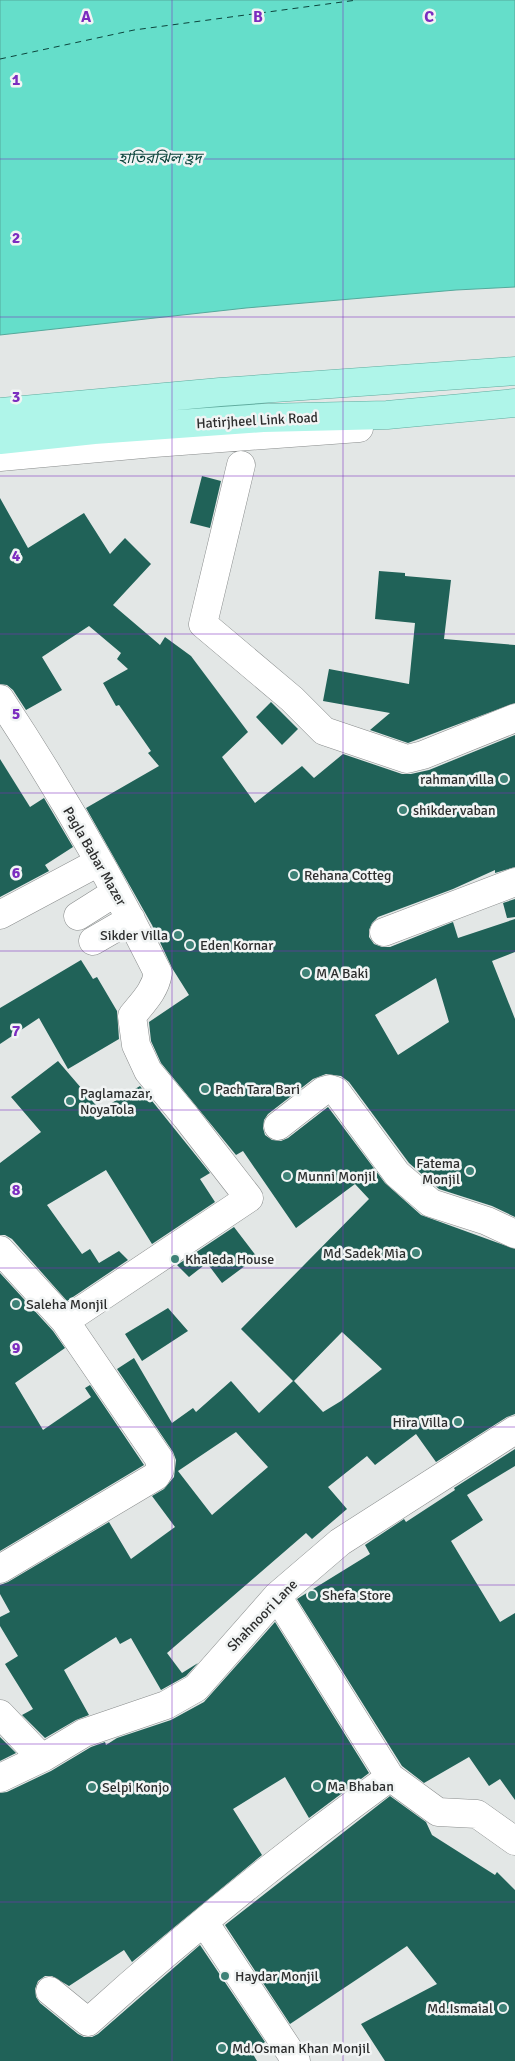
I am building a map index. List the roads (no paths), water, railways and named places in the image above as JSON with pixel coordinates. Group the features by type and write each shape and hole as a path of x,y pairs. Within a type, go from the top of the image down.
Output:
{"main road":[{"path":"0,412 220,392 515,371"},
{"name":"Hatirjheel Link Road","path":"0,440 94,430 263,418 387,415 515,403"}],"street":[{"path":"0,457 154,443 515,417"},
{"path":"241,465 203,624 292,699 324,730 407,759 423,755 515,718"},
{"name":"Pagla Babar Mazer","path":"0,699 33,749 99,862 131,919 158,973 156,984 151,993 132,1016 136,1045 148,1071 249,1198 65,1321"},
{"path":"0,915 99,862"},
{"path":"384,932 515,882"},
{"path":"78,916 116,892"},
{"path":"92,941 131,919"},
{"path":"278,1126 323,1091 336,1090 397,1174 431,1203 487,1221 515,1234"},
{"path":"0,1250 65,1321 160,1460 160,1468 156,1476 0,1568"},
{"name":"Shahnoori Lane","path":"0,1778 84,1733 166,1705 196,1688 277,1596 340,1542 515,1430"},
{"path":"277,1596 390,1777 438,1812 477,1814 515,1841"},
{"path":"0,1714 37,1753 44,1756"},
{"path":"50,1991 88,2022 164,1953 309,1836 390,1777"},
{"path":"204,1922 296,2061"}],"water":[{"name":"হাতিরঝিল হ্রদ","path":"0,0 515,0 515,287 456,290 246,308 0,335"}],"place":[{"name":"rahman villa","path":"504,779"},
{"name":"shikder vaban","path":"403,810"},
{"name":"Rehana Cotteg","path":"294,875"},
{"name":"Sikder Villa","path":"178,935"},
{"name":"Eden Kornar","path":"190,945"},
{"name":"M A Baki","path":"306,973"},
{"name":"Pach Tara Bari","path":"205,1089"},
{"name":"Paglamazar, NoyaTola","path":"70,1101"},
{"name":"Fatema Monjil","path":"470,1171"},
{"name":"Munni Monjil","path":"287,1176"},
{"name":"Md Sadek Mia","path":"416,1253"},
{"name":"Khaleda House","path":"175,1259"},
{"name":"Saleha Monjil","path":"16,1304"},
{"name":"Hira Villa","path":"458,1422"},
{"name":"Shefa Store","path":"312,1595"},
{"name":"Ma Bhaban","path":"317,1786"},
{"name":"Selpi Konjo","path":"92,1787"},
{"name":"Haydar Monjil","path":"225,1976"},
{"name":"Md.Ismaial","path":"503,2008"},
{"name":"Md.Osman Khan Monjil","path":"222,2048"}]}
